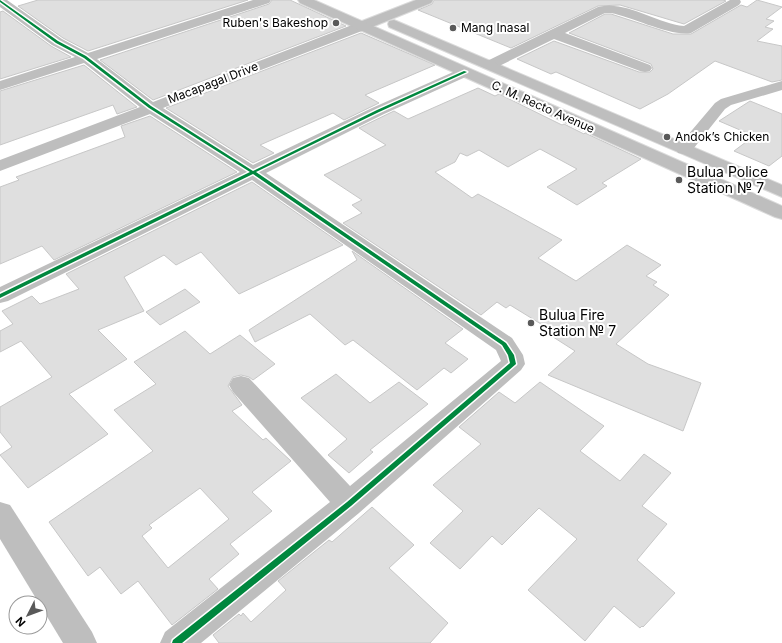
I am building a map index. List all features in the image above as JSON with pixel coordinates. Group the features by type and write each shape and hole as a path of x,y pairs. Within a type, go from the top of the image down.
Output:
{"main road":[{"path":"0,86 85,57 265,0"},
{"name":"C. M. Recto Avenue","path":"304,0 371,19 490,66 782,192"},
{"name":"Macapagal Drive","path":"0,166 371,19 427,0"},
{"path":"0,1 57,42 85,57 150,107 254,173 504,344 511,355 513,364 349,504 176,643"},
{"path":"490,66 607,9 622,11 677,29 686,30 736,2"},
{"name":"C. M. Recto Avenue","path":"371,19 465,72 782,213"},
{"path":"554,34 645,68"},
{"path":"0,296 378,111 465,72"},
{"path":"684,149 720,106 726,102 782,85"},
{"path":"241,384 349,504"},
{"path":"0,514 81,643"}],"building":[{"path":"38,0 248,0 88,51 63,38 18,6"},
{"path":"272,0 290,0 346,26 153,100 100,60 269,4"},
{"path":"434,0 726,1 684,24 620,5 598,6 511,48 418,10 432,4"},
{"path":"757,0 782,7 766,19 774,21 765,27 773,29 757,41 782,46 782,80 772,82 715,61 668,94 640,109 556,72 551,74 517,59 554,41 639,72 650,72 653,69 651,64 569,33 605,14 611,14 673,34 691,34 741,5 747,7"},
{"path":"3,11 51,46 71,57 0,79 0,12"},
{"path":"361,33 435,65 365,95 379,103 344,120 333,113 260,145 274,153 253,163 166,108"},
{"path":"84,65 137,107 117,114 113,105 0,145 0,91"},
{"path":"478,88 495,96 499,94 562,125 564,124 584,134 585,133 641,159 602,183 607,186 577,205 547,187 577,169 540,149 508,167 479,150 467,156 460,153 455,162 435,172 472,198 478,194 562,240 538,258 576,281 627,245 661,265 646,276 657,282 653,285 669,295 616,344 648,364 701,383 683,431 548,375 575,351 550,335 554,332 510,305 506,308 497,302 481,315 343,223 362,213 352,205 362,200 324,175 386,145 359,128 394,111 408,119"},
{"path":"750,101 782,114 782,156 769,166 734,151 754,136 719,121"},
{"path":"150,116 237,172 54,260 42,246 0,264 0,187 19,180 16,177 125,137 121,126"},
{"path":"252,182 343,245 239,294 201,252 176,265 164,255 124,277 144,311 98,330 127,359 69,394 108,434 28,488 0,455 12,447 0,432 0,407 52,377 21,341 0,352 0,331 13,324 2,311 32,296 40,304 79,289 66,274"},
{"path":"352,251 463,329 445,343 468,359 451,373 444,368 417,390 353,340 345,345 310,314 255,342 249,330 357,260"},
{"path":"185,289 200,302 160,325 146,312"},
{"path":"185,331 210,354 240,335 275,364 253,380 249,377 241,375 233,377 228,386 242,405 232,411 263,440 266,438 291,461 252,492 272,511 230,544 239,554 209,579 218,589 172,625 138,581 121,594 100,567 88,576 49,522 153,451 114,410 156,384 134,362","holes":["200,488 229,519 168,568 142,536 152,528 149,525"]},
{"path":"336,374 370,403 399,382 428,404 370,450 373,452 349,473 328,455 347,439 301,398"},
{"path":"540,382 604,426 580,451 620,481 644,454 671,473 642,506 667,524 637,560 675,593 643,627 642,626 640,628 614,606 585,641 528,590 577,539 539,508 502,545 492,536 460,569 430,543 463,511 433,485 481,444 459,427 499,392 515,403"},
{"path":"372,507 414,545 389,568 448,623 430,643 219,643 213,635 239,614 241,616 243,613 251,622 286,590 278,581 329,540 332,542"}],"cycle path":[{"path":"0,1 57,42 85,57 150,107 254,173 504,344 511,355 513,364 349,504 176,643"},
{"path":"0,296 378,111 465,72"}],"place":[{"name":"Ruben's Bakeshop","path":"336,23"},
{"name":"Mang Inasal","path":"453,28"},
{"name":"Andok’s Chicken","path":"667,137"},
{"name":"Bulua Police Station № 7","path":"679,180"},
{"name":"Bulua Fire Station № 7","path":"531,323"}]}
